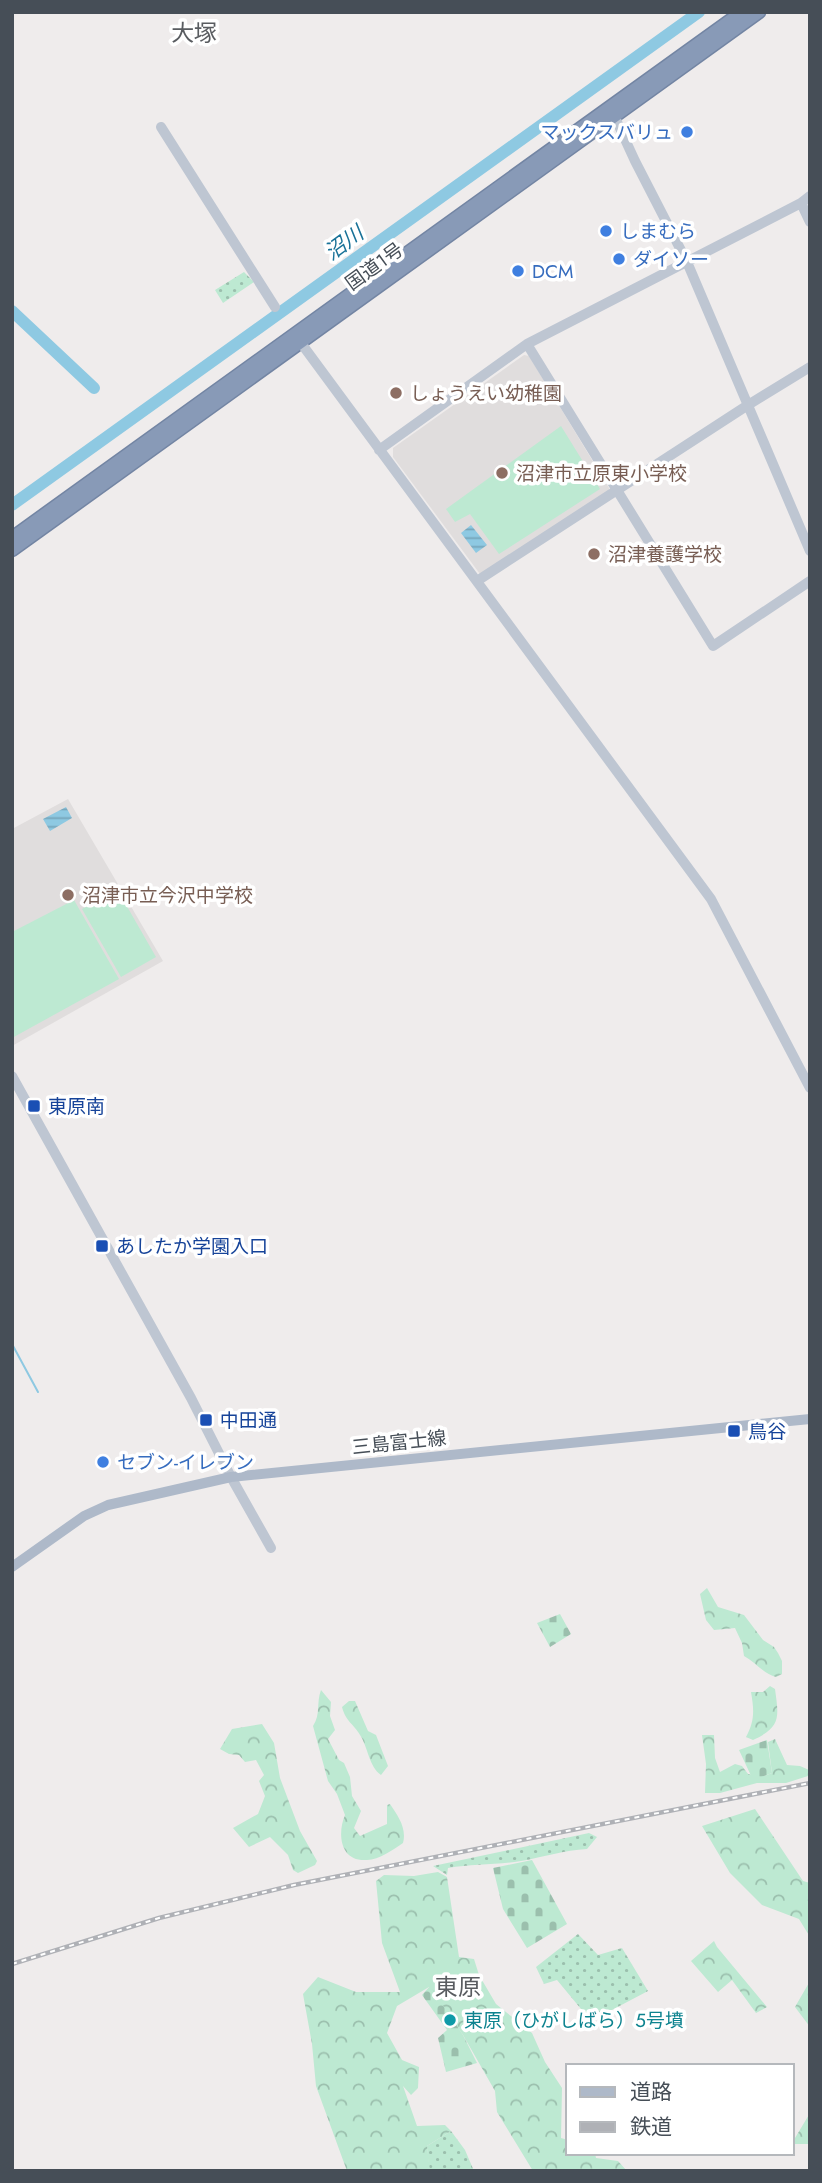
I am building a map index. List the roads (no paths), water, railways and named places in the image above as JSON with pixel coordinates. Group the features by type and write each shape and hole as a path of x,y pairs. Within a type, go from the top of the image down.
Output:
{"highway":[{"name":"国道1号","path":"12,550 301,343 613,112 742,12"},
{"name":"国道1号","path":"12,538 613,112 759,12"}],"main road":[{"name":"三島富士線","path":"12,1567 84,1516 107,1506 231,1477 810,1419"}],"street":[{"path":"613,112 687,262 810,551"},
{"path":"162,127 275,307"},
{"path":"379,450 527,344 805,199 810,222"},
{"path":"301,343 711,899 810,1088"},
{"path":"527,344 713,646 810,581"},
{"path":"477,581 810,367"},
{"path":"12,1076 271,1548"}],"water":[{"path":"471,525 487,545 476,553 461,533"},
{"path":"66,807 72,818 50,831 43,819"}],"waterway":[{"name":"沼川","path":"12,505 699,12"},
{"path":"12,311 94,388"},
{"path":"12,1344 38,1392"}],"railway":[{"path":"12,1964 159,1918 294,1885 810,1783"}],"place":[{"name":"マックスバリュ","path":"687,132"},
{"name":"しまむら","path":"606,231"},
{"name":"ダイソー","path":"619,259"},
{"name":"DCM","path":"518,271"},
{"name":"しょうえい幼稚園","path":"396,393"},
{"name":"沼津市立原東小学校","path":"502,473"},
{"name":"沼津養護学校","path":"594,554"},
{"name":"沼津市立今沢中学校","path":"68,895"},
{"name":"東原南","path":"34,1106"},
{"name":"あしたか学園入口","path":"102,1246"},
{"name":"中田通","path":"206,1420"},
{"name":"鳥谷","path":"734,1431"},
{"name":"セブン-イレブン","path":"103,1462"},
{"name":"東原（ひがしばら）５号墳","path":"450,2020"}],"district":[{"name":"大塚","path":"194,33"},
{"name":"東原","path":"458,1987"}]}
